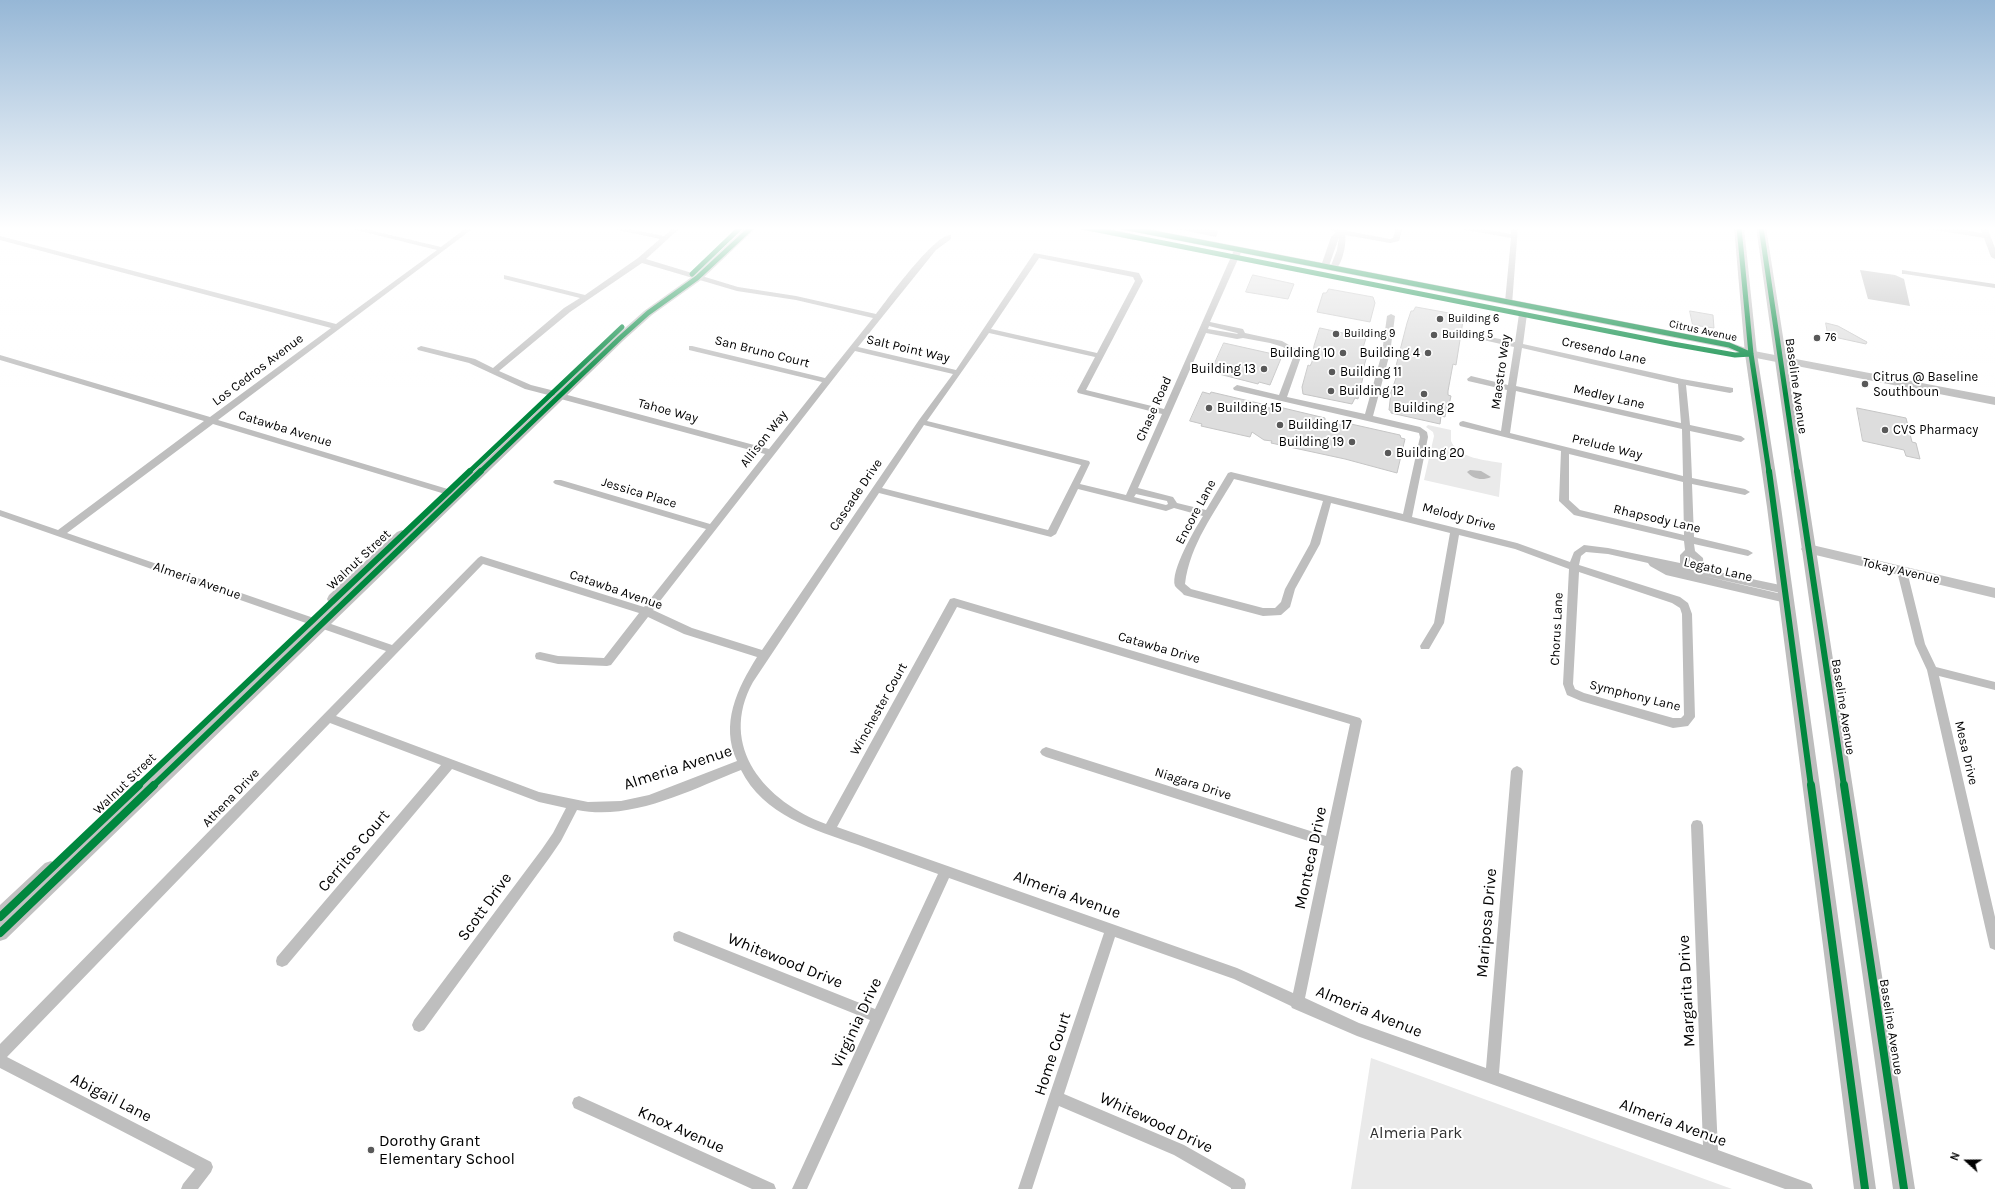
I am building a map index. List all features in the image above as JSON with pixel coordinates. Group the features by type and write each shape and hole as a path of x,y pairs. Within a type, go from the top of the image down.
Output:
{"main road":[{"path":"1745,282 1751,354 1865,1189"},
{"name":"Baseline Avenue","path":"1770,282 1808,549 1904,1189"}],"street":[{"path":"168,282 337,327"},
{"name":"Los Cedros Avenue","path":"60,534 398,282"},
{"path":"528,282 585,297"},
{"path":"494,371 567,310 607,282"},
{"name":"Walnut Street","path":"0,917 317,622 556,394 629,320 684,282"},
{"path":"718,282 752,292 796,298 878,316"},
{"name":"Allison Way","path":"540,656 558,660 607,662 713,528 770,452 905,282"},
{"name":"Cascade Drive","path":"743,764 736,737 736,714 743,690 764,655 876,489 958,373 1018,282"},
{"name":"Cascade Drive","path":"1099,356 1138,282"},
{"name":"Chase Road","path":"1129,499 1223,282"},
{"name":"Citrus Avenue","path":"1375,282 1523,314 1735,355 1751,354"},
{"name":"Citrus Avenue","path":"1409,282 1729,345 1751,354 1995,401"},
{"path":"1509,302 1511,282"},
{"path":"1973,282 1995,286"},
{"name":"Maestro Way","path":"1505,434 1523,314"},
{"path":"1368,418 1386,353 1391,316"},
{"path":"1204,326 1237,337 1245,335 1281,343 1291,347 1298,354 1282,398"},
{"path":"986,330 1099,356 1081,391 1167,412"},
{"name":"Cresendo Lane","path":"1473,335 1682,382 1730,390"},
{"name":"Tahoe Way","path":"421,348 472,361 528,387 770,452"},
{"name":"San Bruno Court","path":"692,348 826,381"},
{"name":"Salt Point Way","path":"852,348 958,373"},
{"name":"Catawba Avenue","path":"0,357 448,492"},
{"name":"Medley Lane","path":"1471,379 1741,439"},
{"path":"1682,382 1686,428 1686,480 1689,540 1690,552 1698,558 1696,574"},
{"path":"1237,388 1418,429 1422,432 1424,437 1407,517"},
{"name":"Walnut Street","path":"0,933 448,492 556,394"},
{"path":"876,489 1051,534 1086,463 922,422"},
{"name":"Prelude Way","path":"1463,424 1686,480 1744,492"},
{"name":"Rhapsody Lane","path":"1565,450 1564,501 1577,513 1748,553"},
{"name":"Melody Drive","path":"1231,475 1407,517 1517,546 1574,567 1676,600"},
{"name":"Encore Lane","path":"1231,475 1194,541 1180,575 1180,585 1188,592 1263,612 1277,612 1286,604 1290,589 1315,544 1328,498"},
{"name":"Jessica Place","path":"558,482 713,528"},
{"path":"1074,485 1166,508 1174,505 1209,514"},
{"path":"1133,490 1170,499 1174,505"},
{"name":"Almeria Avenue","path":"0,513 395,650"},
{"path":"1425,646 1439,622 1455,530"},
{"name":"Legato Lane","path":"1577,554 1584,548 1608,551 1686,567 1696,574"},
{"name":"Tokay Avenue","path":"1808,549 1995,593"},
{"path":"1686,567 1685,555 1690,552"},
{"name":"Chorus Lane","path":"1571,692 1568,684 1574,567 1577,554"},
{"name":"Catawba Avenue","path":"481,560 647,612 688,631 764,655"},
{"name":"Athena Drive","path":"0,1054 481,560"},
{"name":"Legato Lane","path":"1646,560 1666,571 1696,574 1785,595"},
{"name":"Mesa Drive","path":"1902,571 1920,644 1932,670 1995,944"},
{"name":"Symphony Lane","path":"1571,692 1581,697 1673,723 1684,723 1690,718 1687,614 1684,606 1676,600"},
{"name":"Catawba Drive","path":"954,602 1356,721"},
{"name":"Winchester Court","path":"829,830 954,602"},
{"path":"1932,670 1995,686"},
{"name":"Almeria Avenue","path":"328,718 539,797 573,805 605,807 643,802 743,764 758,787 781,808 807,822 1237,974 1297,1003 1357,1029 1806,1189"},
{"name":"Monteca Drive","path":"1297,1003 1356,721"},
{"name":"Niagara Drive","path":"1046,752 1331,843"},
{"name":"Cerritos Court","path":"282,961 450,763"},
{"name":"Mariposa Drive","path":"1492,1078 1517,771"},
{"name":"Scott Drive","path":"419,1025 546,853 557,837 573,805"},
{"name":"Margarita Drive","path":"1697,825 1712,1156"},
{"name":"Virginia Drive","path":"799,1189 946,870"},
{"name":"Home Court","path":"1025,1189 1111,930"},
{"name":"Whitewood Drive","path":"679,937 879,1017"},
{"name":"Abigail Lane","path":"0,1061 206,1167 188,1189"},
{"name":"Whitewood Drive","path":"1056,1098 1179,1150 1239,1186"},
{"name":"Knox Avenue","path":"579,1103 769,1189"}],"green space":[{"path":"1428,425 1451,430 1451,441 1460,452 1474,458 1502,463 1499,497 1424,480 1434,436 1433,432 1426,427"},
{"name":"Almeria Park","path":"1371,1058 1732,1189 1351,1189"}],"shaded area":[{"path":"1863,282 1905,282 1910,306 1868,299"},
{"path":"1470,470 1481,471 1491,477 1484,479 1475,478 1467,472"}],"building":[{"path":"1250,282 1287,282 1294,284 1288,299 1246,292"},
{"path":"1329,289 1373,297 1375,303 1370,322 1317,312 1323,293 1326,293"},
{"path":"1416,307 1460,315 1462,317 1461,321 1463,321 1456,365 1453,364 1448,391 1448,395 1451,396 1449,405 1447,404 1445,417 1441,416 1440,424 1391,413 1389,410 1391,392 1400,367 1396,366 1407,323 1411,311 1413,311"},
{"path":"1690,311 1713,315 1714,328 1693,325"},
{"path":"1826,323 1838,326 1867,342 1866,344 1834,337 1828,334"},
{"path":"1320,328 1366,338 1362,351 1368,352 1361,377 1363,377 1358,399 1355,398 1352,404 1303,394 1302,387 1308,365 1310,366 1312,362 1314,346"},
{"path":"1224,343 1282,356 1270,385 1259,382 1258,384 1211,372"},
{"path":"1203,392 1210,394 1211,392 1262,404 1261,406 1278,410 1279,407 1325,418 1325,420 1329,422 1345,426 1350,426 1351,424 1400,435 1401,438 1405,439 1397,473 1345,459 1271,443 1272,441 1264,440 1252,432 1250,437 1201,426 1202,424 1190,421"},
{"name":"CVS Pharmacy","path":"1857,408 1906,418 1912,442 1916,443 1920,459 1906,456 1904,450 1863,441"}],"cycle path":[{"path":"0,933 620,338 648,313 691,282"},
{"path":"1363,282 1673,344 1735,355 1751,354"},
{"path":"1408,282 1729,345 1750,354"},
{"path":"1744,282 1751,354 1774,507 1865,1189"},
{"path":"1769,282 1904,1189"},
{"path":"0,917 622,327"}],"place":[{"name":"Building 6","path":"1440,319"},
{"name":"Building 9","path":"1336,334"},
{"name":"Building 5","path":"1434,335"},
{"name":"76","path":"1817,338"},
{"name":"Building 10","path":"1343,353"},
{"name":"Building 4","path":"1428,353"},
{"name":"Building 13","path":"1264,369"},
{"name":"Building 11","path":"1332,372"},
{"name":"Citrus @ Baseline Southboun","path":"1865,384"},
{"name":"Building 12","path":"1331,391"},
{"name":"Building 2","path":"1424,394"},
{"name":"Building 15","path":"1209,408"},
{"name":"Building 17","path":"1280,425"},
{"name":"CVS Pharmacy","path":"1885,430"},
{"name":"Building 19","path":"1352,442"},
{"name":"Building 20","path":"1388,453"},
{"name":"Dorothy Grant Elementary School","path":"371,1150"}]}
